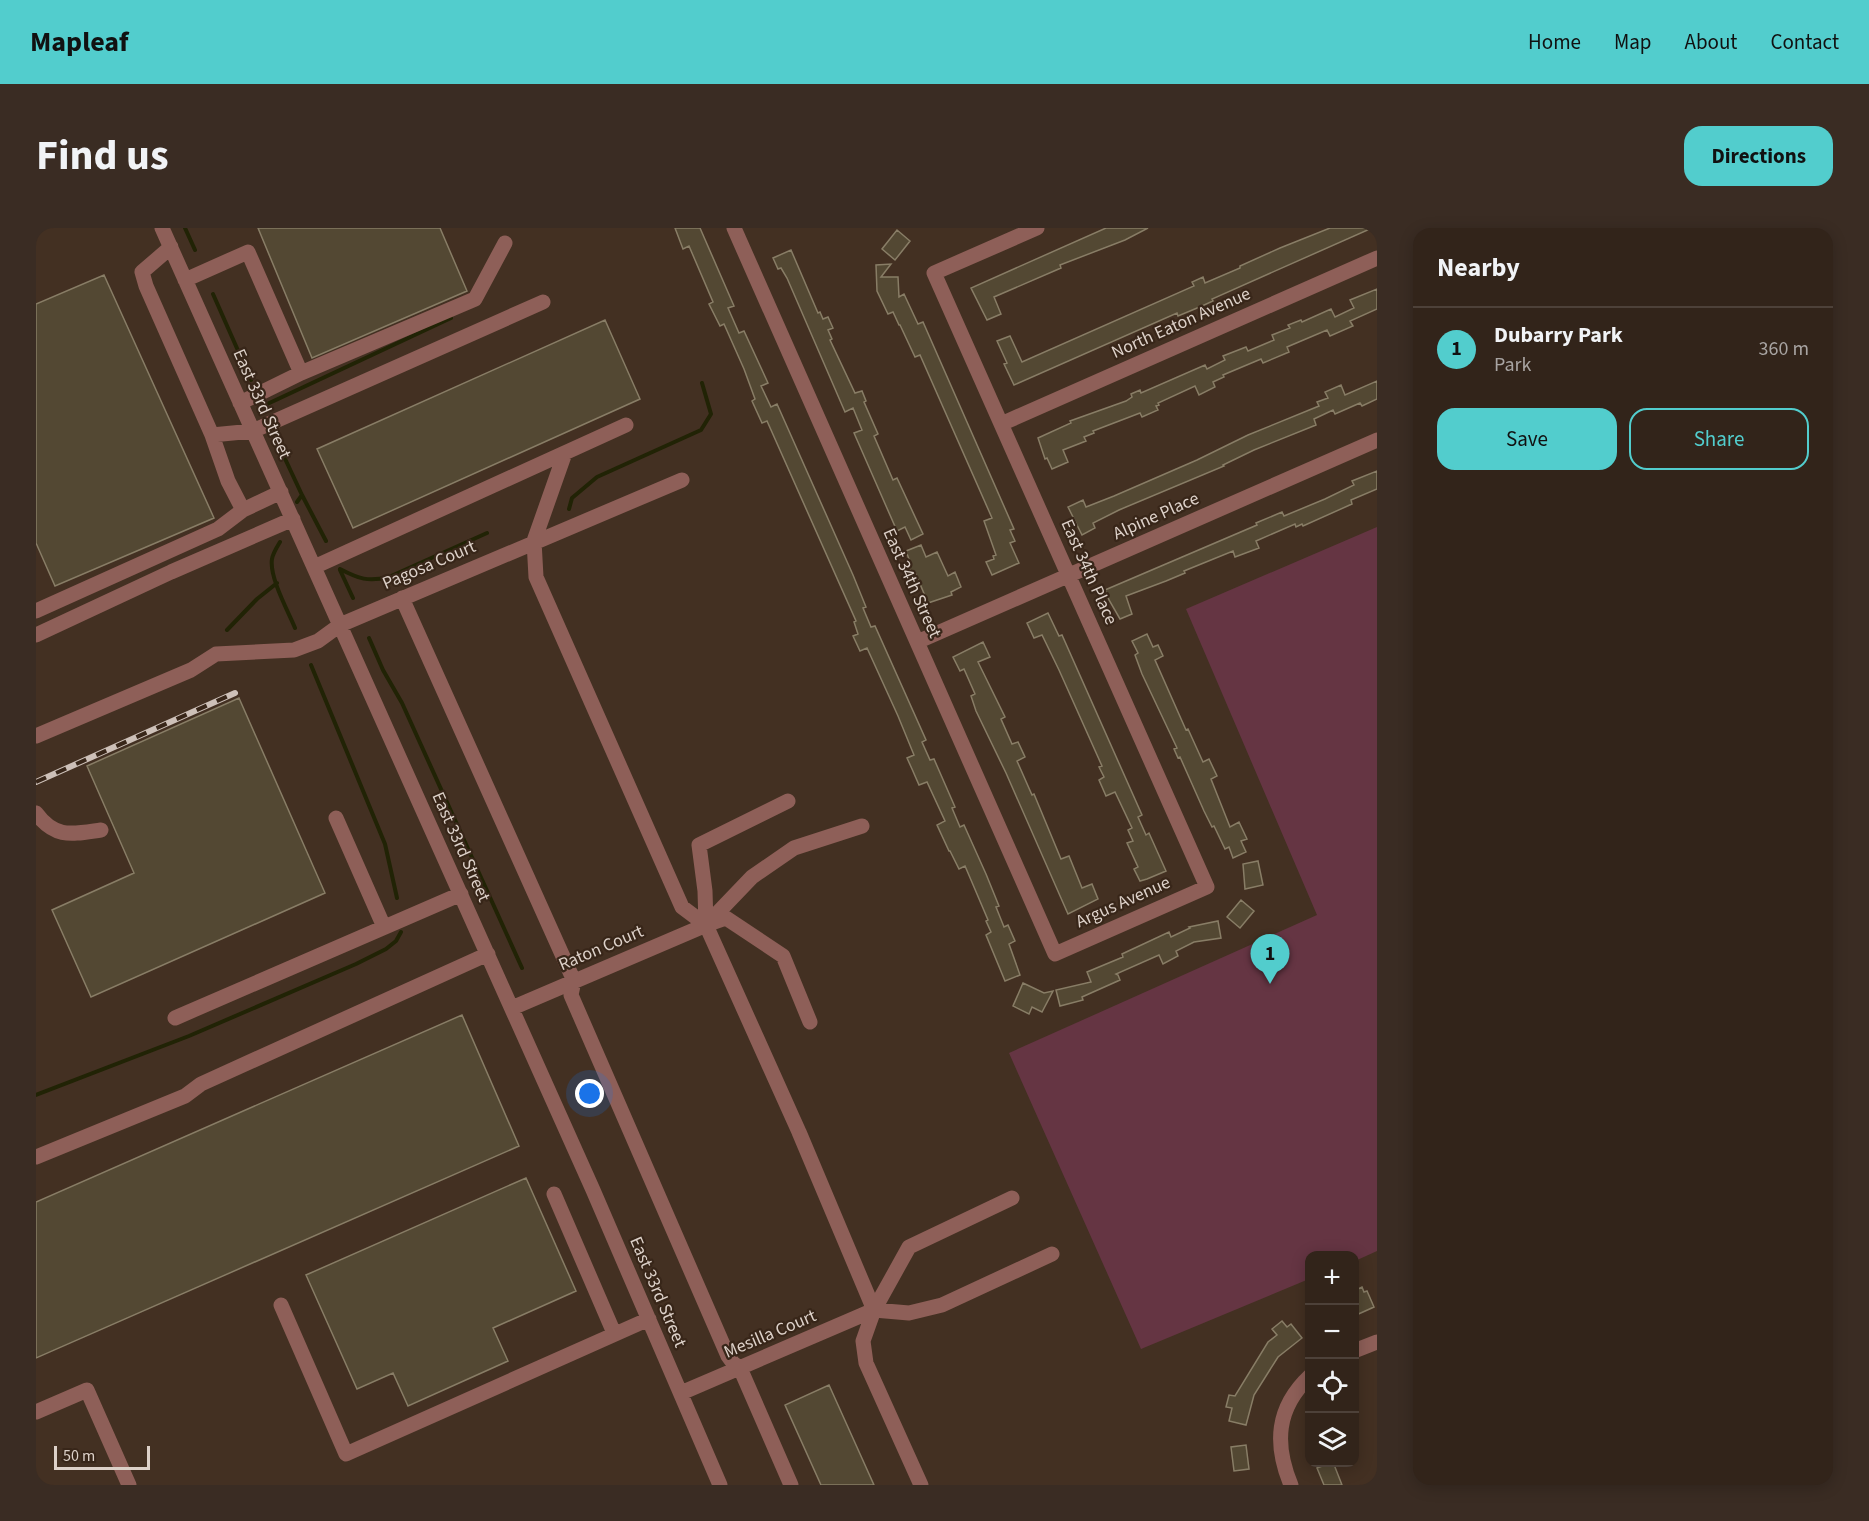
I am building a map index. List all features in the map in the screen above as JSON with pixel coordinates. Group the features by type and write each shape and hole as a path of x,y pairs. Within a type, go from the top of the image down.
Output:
{"street":[{"name":"East 33rd Street","path":"162,228 512,1008 720,1485"},
{"name":"East 34th Street","path":"734,228 1055,954"},
{"name":"East 34th Place","path":"1037,228 934,273 1207,886"},
{"path":"240,403 301,373 475,299 505,243"},
{"path":"171,247 142,272 146,286 212,435 228,481 243,510"},
{"path":"186,280 248,252 301,373"},
{"name":"North Eaton Avenue","path":"1001,424 1377,258"},
{"path":"212,435 253,430 543,302"},
{"path":"314,567 626,425"},
{"name":"Alpine Place","path":"917,642 1377,440"},
{"path":"565,453 534,542 536,577 682,907 706,925"},
{"name":"Pagosa Court","path":"36,736 191,670 216,654 294,650 318,641 340,625 682,480"},
{"path":"36,611 218,529 243,510 280,492"},
{"path":"36,635 292,519"},
{"path":"402,598 573,981 571,995 728,1356 740,1368 791,1485"},
{"path":"788,801 699,845 705,891 706,925 799,1132 874,1310"},
{"path":"36,813 45,825 62,834 101,831"},
{"path":"336,818 384,927"},
{"path":"706,925 752,877 794,848 862,826"},
{"name":"Argus Avenue","path":"1055,954 1207,886"},
{"path":"175,1018 461,894"},
{"path":"706,925 726,918 783,956 810,1022"},
{"name":"Raton Court","path":"512,1008 706,925"},
{"path":"36,1157 185,1096 201,1084 488,954"},
{"path":"554,1194 614,1333"},
{"path":"921,1485 866,1363 863,1341 874,1310 909,1247 1012,1198"},
{"path":"874,1310 909,1313 942,1305 1052,1254"},
{"path":"281,1305 346,1454 649,1319"},
{"name":"Mesilla Court","path":"681,1393 874,1310"},
{"path":"1359,1350 1377,1342"},
{"path":"1291,1485 1283,1466 1280,1448 1282,1422 1294,1394 1305,1382"},
{"path":"36,1412 87,1390 129,1485"}],"shaded area":[{"path":"1377,527 1377,1251 1359,1259 1359,1251 1305,1251 1305,1281 1141,1349 1009,1053 1317,915 1186,609"}],"building":[{"path":"258,228 440,228 467,291 312,358"},
{"path":"675,228 700,228 734,306 728,308 739,333 744,331 768,383 761,386 771,407 777,404 853,575 866,607 863,608 871,627 875,626 926,740 922,742 930,760 934,759 955,807 952,808 960,827 964,825 986,874 999,906 996,907 1004,927 1008,925 1015,941 1009,944 1020,975 1005,981 986,935 991,932 986,921 988,920 965,866 959,869 937,825 945,821 927,782 919,785 907,758 914,755 898,716 867,648 860,651 853,636 858,634 854,622 856,621 767,421 762,423 752,401 755,399 744,369 724,324 720,326 709,304 713,302 689,246 683,249"},
{"path":"1106,228 1148,228 1125,240 1060,265 1061,268 994,297 1001,314 987,320 971,288"},
{"path":"1330,228 1372,228 1212,299 1213,301 1202,306 1178,316 1177,313 1014,385 1004,364 1007,363 997,341 1010,336 1022,362 1194,286 1192,282 1203,277 1205,283 1280,248"},
{"path":"897,230 910,241 895,260 882,249"},
{"path":"791,250 818,313 820,312 823,319 828,317 833,328 828,330 832,339 830,340 855,393 862,391 866,401 864,402 878,434 874,436 893,480 897,478 923,534 911,540 905,527 897,531 854,433 862,430 853,408 845,412 787,278 781,268 778,269 773,258"},
{"path":"891,264 881,277 898,277 899,297 904,294 918,324 923,322 1014,529 1010,530 1015,541 1010,543 1019,563 992,575 986,562 994,559 993,556 996,555 984,521 992,518 920,355 915,357 893,312 888,314 877,291 876,265"},
{"path":"104,275 214,518 55,586 36,543 36,304"},
{"path":"1377,289 1377,309 1350,321 1353,326 1330,336 1327,330 1287,347 1289,352 1263,363 1261,359 1223,375 1224,377 1213,382 1215,387 1199,395 1195,386 1158,403 1159,405 1156,406 1158,410 1142,417 1140,413 1093,431 1094,433 1084,437 1086,441 1063,450 1068,462 1052,469 1047,458 1045,459 1038,438 1071,423 1070,421 1126,401 1132,397 1131,394 1140,390 1141,393 1205,365 1207,369 1225,360 1223,356 1246,347 1248,351 1274,340 1272,335 1290,328 1288,325 1301,320 1302,322 1331,309 1335,317 1354,308 1350,300"},
{"path":"605,320 640,399 353,528 317,449"},
{"path":"1377,381 1377,399 1362,406 1360,403 1335,414 1333,410 1314,419 1316,425 1119,510 1093,523 1095,528 1082,535 1068,507 1083,500 1086,507 1114,496 1248,435 1319,406 1317,402 1328,398 1325,392 1341,385 1345,395"},
{"path":"1377,471 1377,489 1351,500 1352,504 1303,526 1302,524 1296,527 1295,524 1256,541 1259,548 1235,557 1233,551 1126,596 1132,614 1120,619 1109,600 1105,590 1257,525 1256,523 1282,512 1284,516 1325,499 1354,485 1352,481"},
{"path":"921,545 926,557 937,552 948,576 955,572 961,587 951,592 952,595 928,603 915,572 912,573 907,563 910,562 906,551"},
{"path":"1048,613 1059,636 1062,635 1142,815 1138,817 1146,835 1149,833 1166,871 1147,879 1140,881 1134,869 1138,867 1127,843 1133,841 1128,830 1132,828 1115,792 1106,796 1099,780 1104,777 1099,767 1102,766 1059,670 1042,635 1034,638 1027,623"},
{"path":"1147,634 1153,647 1158,645 1163,656 1155,660 1186,730 1188,729 1203,762 1209,759 1217,776 1211,779 1230,827 1239,822 1247,839 1241,841 1246,852 1233,858 1229,847 1225,849 1204,811 1180,757 1178,758 1174,749 1177,748 1142,674 1135,655 1138,653 1132,641"},
{"path":"983,642 990,657 978,662 1005,717 1001,719 1012,744 1018,742 1025,757 1017,761 1032,795 1034,794 1061,859 1069,856 1082,888 1092,884 1098,899 1068,914 976,711 971,696 975,694 964,669 960,671 953,657"},
{"path":"239,698 325,893 91,997 52,910 134,873 87,766"},
{"path":"1258,861 1263,885 1245,889 1243,864"},
{"path":"1241,900 1254,911 1240,928 1227,917"},
{"path":"1218,921 1221,938 1194,942 1176,951 1178,956 1163,964 1159,955 1116,974 1120,980 1082,997 1083,1000 1060,1006 1056,990 1091,982 1087,972 1123,957 1122,954 1169,932 1171,937 1189,927"},
{"path":"1023,983 1044,993 1053,991 1042,1012 1032,1007 1029,1014 1013,1006"},
{"path":"462,1015 519,1146 36,1358 36,1202"},
{"path":"526,1178 576,1291 493,1328 508,1361 408,1406 393,1373 357,1389 306,1275"},
{"path":"1362,1287 1364,1292 1367,1291 1374,1307 1359,1314 1359,1305 1359,1288"},
{"path":"1282,1321 1287,1327 1291,1324 1302,1338 1278,1357 1254,1395 1246,1425 1229,1421 1232,1408 1226,1407 1229,1395 1235,1396 1268,1342 1277,1335 1272,1329"},
{"path":"829,1385 874,1485 821,1485 785,1405"},
{"path":"1246,1445 1249,1469 1234,1471 1231,1447"},
{"path":"1335,1467 1342,1485 1324,1485 1317,1468"}],"waterway":[{"path":"185,228 195,250"},
{"path":"213,294 251,380"},
{"path":"263,406 451,318"},
{"path":"569,509 572,498 597,477 701,430 711,414 702,383"},
{"path":"273,433 302,495 297,502"},
{"path":"302,495 326,541"},
{"path":"340,569 364,579 389,577 487,533"},
{"path":"280,542 272,559 273,575 295,628"},
{"path":"340,570 353,598"},
{"path":"227,630 257,599 277,583"},
{"path":"369,638 383,670 402,703 522,968"},
{"path":"311,665 385,844 397,898"},
{"path":"36,1095 189,1036 356,964 386,949 396,941 401,932"}],"railway":[{"path":"36,782 235,693"}],"place":[{"name":"Dubarry Park","path":"1270,984"}]}
